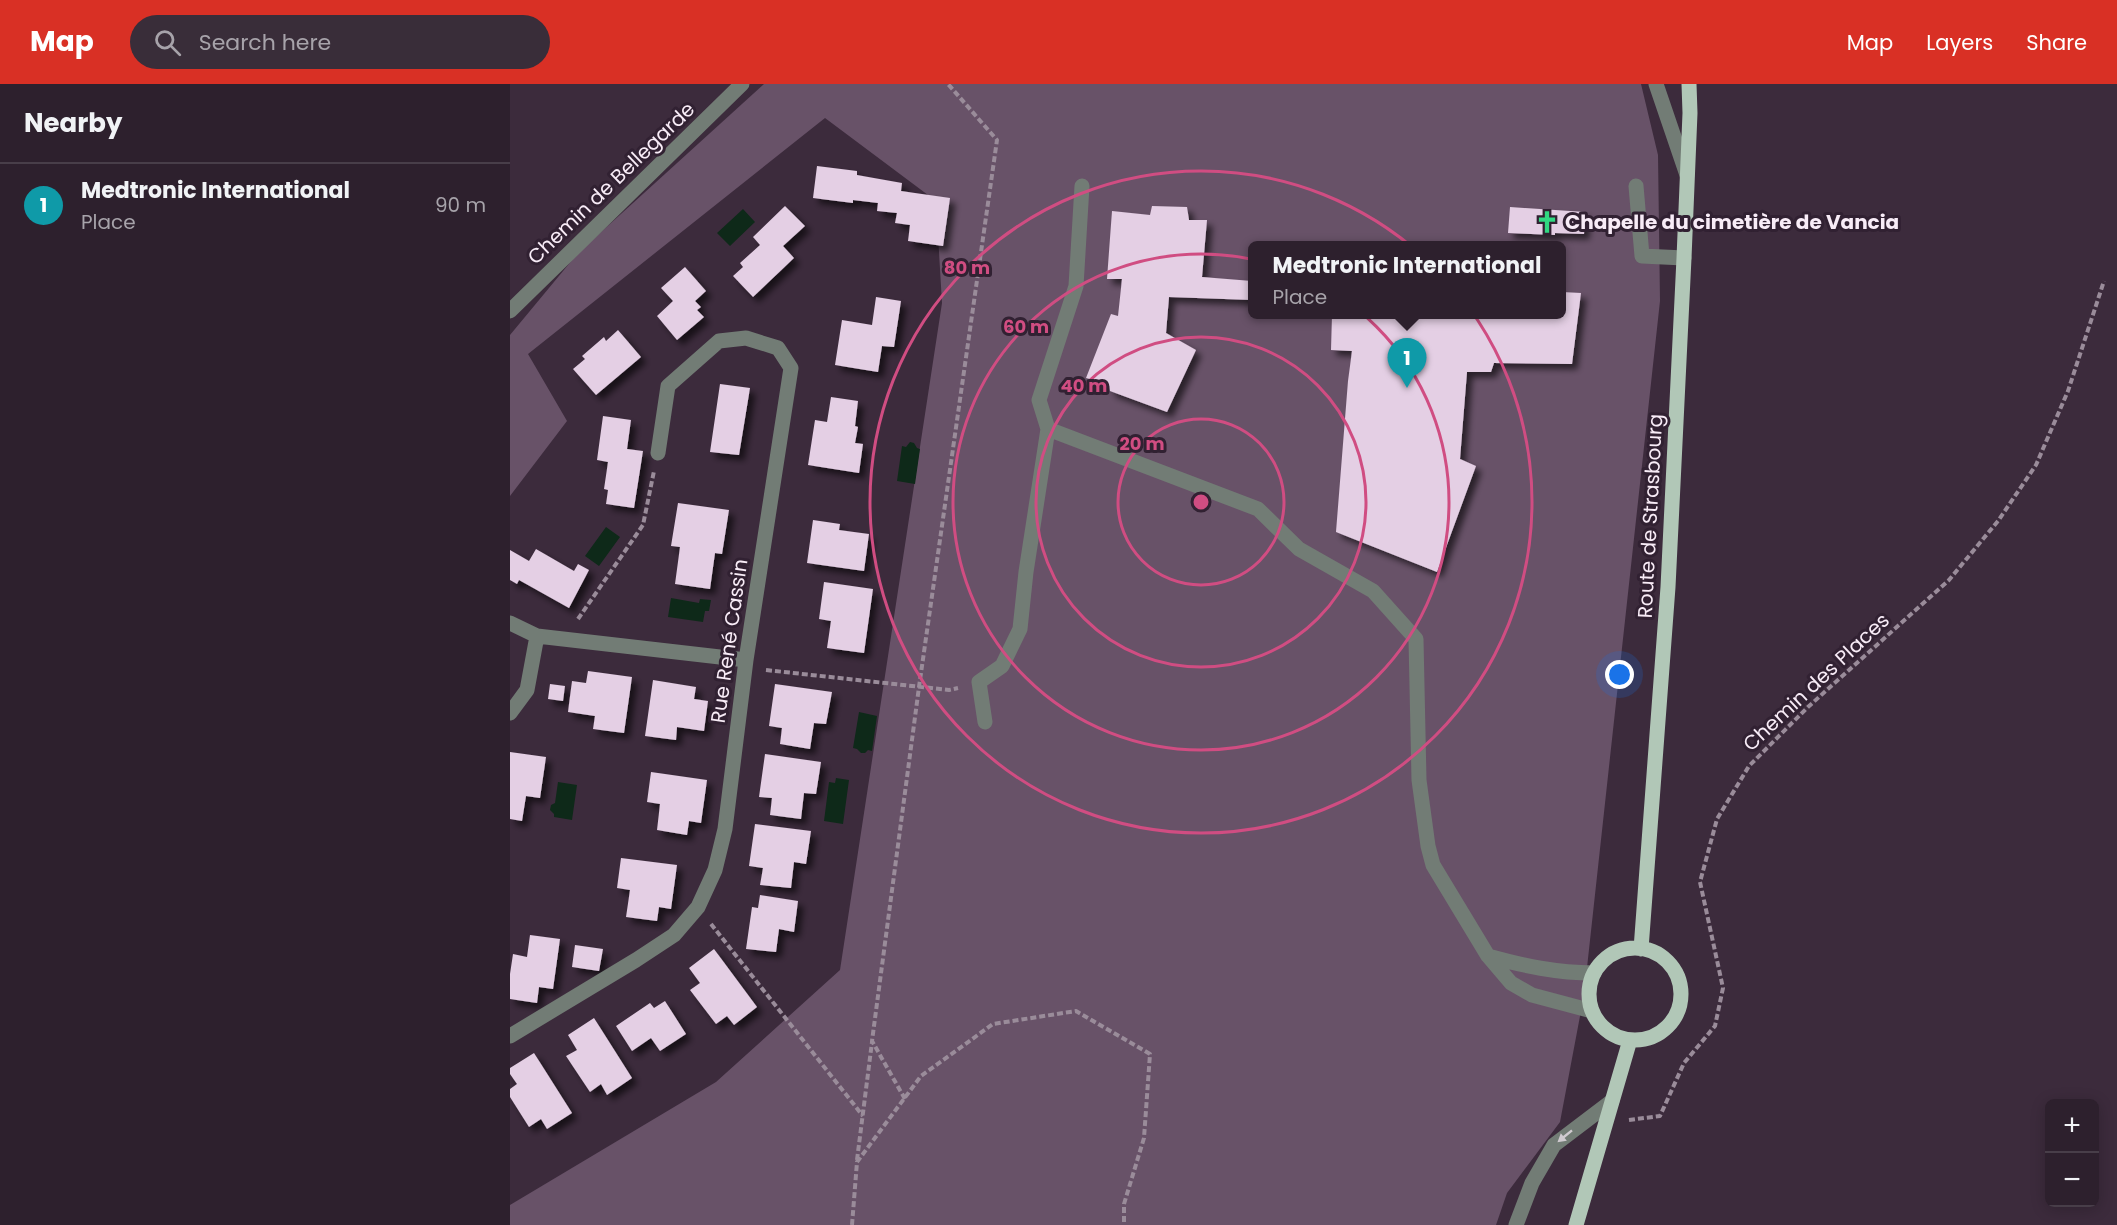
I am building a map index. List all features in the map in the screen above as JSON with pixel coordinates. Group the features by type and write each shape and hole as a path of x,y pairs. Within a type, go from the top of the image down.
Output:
{"main road":[{"name":"Route de Strasbourg","path":"1641,949 1668,587 1684,258 1690,113 1689,84"},
{"path":"1627,949 1641,949 1656,954 1669,964 1677,976 1681,992 1679,1008 1672,1022 1661,1033 1646,1039 1630,1040 1616,1037 1604,1029 1589,1004 1589,989 1594,973 1601,963 1613,954 1627,949"},
{"path":"1576,1225 1630,1040"}],"street":[{"name":"Chemin de Bellegarde","path":"510,311 742,84"},
{"path":"1656,84 1687,177"},
{"path":"985,722 980,682 1002,666 1020,629 1026,572 1048,429 1039,400 1076,286 1082,186"},
{"path":"1636,186 1642,256 1684,258"},
{"name":"Rue René Cassin","path":"510,1036 674,935 698,907 715,870 725,829 746,660 791,368 778,348 746,338 718,341 668,386 658,453"},
{"path":"1048,429 1258,509 1299,549 1373,591 1416,639 1419,780 1428,846 1433,865 1488,956 1511,983 1532,995 1592,1011"},
{"path":"510,623 537,636 746,660"},
{"path":"510,713 527,690 537,636"},
{"path":"1488,956 1536,969 1567,973 1594,973"},
{"path":"1516,1225 1532,1183 1554,1145 1612,1101"}],"path":[{"path":"852,1225 857,1162 918,687 998,140 948,84"},
{"name":"Chemin des Places","path":"1605,1123 1660,1116 1684,1063 1715,1026 1723,988 1700,882 1717,819 1749,766 1808,707 1949,580 1998,521 2036,465 2068,392 2104,281"},
{"path":"575,640 579,616 643,525 658,453"},
{"path":"746,660 765,670 949,690 980,682"},
{"path":"698,907 863,1116"},
{"path":"857,1162 921,1076 993,1024 1076,1011 1150,1054 1144,1138 1124,1204 1124,1225"},
{"path":"872,1041 905,1099"}],"shaded area":[{"path":"764,84 1641,84 1658,155 1660,301 1584,995 1560,1122 1507,1193 1496,1225 510,1225 510,1205 716,1082 840,970 942,303 936,201 825,118 528,354 567,421 510,496 510,335 578,253"},
{"path":"743,209 755,222 730,246 717,233"},
{"path":"910,442 920,449 915,484 897,481 902,446 906,447"},
{"path":"606,527 620,537 599,566 585,556"},
{"path":"671,598 699,603 700,599 711,600 709,611 705,611 703,622 668,617"},
{"path":"859,712 877,716 872,751 868,750 865,753 853,748"},
{"path":"836,778 849,780 843,824 824,821 829,782 835,783"},
{"path":"558,782 577,785 572,820 554,817 550,810 551,805 555,803"}],"building":[{"path":"817,166 857,171 857,175 902,183 901,191 950,198 943,246 908,241 910,225 895,223 897,213 877,211 878,203 853,200 853,203 813,198"},
{"path":"785,206 805,226 783,246 794,258 753,297 733,276 743,267 740,263 760,245 753,237"},
{"path":"1152,206 1187,207 1189,220 1207,220 1202,277 1248,281 1248,300 1169,297 1166,333 1196,350 1167,412 1110,391 1109,384 1086,378 1111,314 1118,316 1122,279 1107,279 1112,211 1150,215"},
{"name":"Chapelle du cimetière de Vancia","path":"1510,207 1585,212 1584,234 1508,233"},
{"path":"685,267 706,291 695,301 701,307 697,310 704,317 677,340 657,316 673,301 661,288"},
{"path":"1566,292 1581,293 1572,364 1494,363 1491,372 1467,372 1460,459 1476,466 1437,572 1336,532 1352,351 1331,350 1332,319 1566,319"},
{"path":"876,297 901,301 894,347 882,346 878,372 835,365 842,320 872,325"},
{"path":"618,330 641,357 596,395 573,369 585,359 582,356 604,337 606,341"},
{"path":"720,384 750,388 739,455 710,452"},
{"path":"831,397 858,401 855,426 858,427 855,443 863,444 859,473 808,465 815,420 827,422"},
{"path":"603,416 631,420 627,449 643,451 634,508 606,504 608,490 604,489 608,462 597,460"},
{"path":"678,503 729,510 722,554 715,553 710,589 675,584 680,547 671,546"},
{"path":"813,520 840,524 839,530 869,534 864,571 807,563"},
{"path":"536,549 574,571 578,564 589,570 569,608 519,580 517,584 510,580 510,550 529,561"},
{"path":"824,582 873,589 864,653 827,648 831,621 819,619"},
{"path":"588,671 632,677 624,733 593,729 595,716 568,712 572,681 586,683"},
{"path":"653,680 696,687 694,699 708,701 704,731 677,727 676,740 645,736"},
{"path":"550,684 565,686 563,701 548,699"},
{"path":"775,684 832,692 826,724 814,723 810,749 780,744 782,728 769,726"},
{"path":"510,752 546,757 540,798 526,796 522,821 510,819"},
{"path":"765,754 821,762 816,794 804,793 801,819 770,815 772,798 759,797"},
{"path":"651,772 707,780 701,823 689,821 687,835 657,830 660,804 647,802"},
{"path":"755,824 811,831 806,864 794,862 791,888 760,885 763,868 749,866"},
{"path":"621,858 677,865 671,909 659,907 657,921 626,917 630,890 617,888"},
{"path":"760,895 798,901 794,932 779,929 776,952 746,949 752,907 758,908"},
{"path":"530,935 560,939 553,989 539,987 537,1003 510,999 513,954 527,957"},
{"path":"575,945 603,949 599,971 572,967"},
{"path":"714,949 757,1007 734,1025 727,1016 716,1024 690,990 700,983 689,968"},
{"path":"665,1001 686,1034 660,1051 651,1038 632,1051 616,1026 650,1003 654,1008"},
{"path":"594,1018 632,1078 607,1095 601,1084 590,1092 566,1056 577,1050 568,1035"},
{"path":"534,1053 572,1113 547,1129 541,1119 529,1127 510,1097 510,1089 517,1084 510,1074 510,1068"}],"place":[{"name":"Chapelle du cimetière de Vancia","path":"1547,222"},
{"name":"Medtronic International","path":"1407,388"}]}
